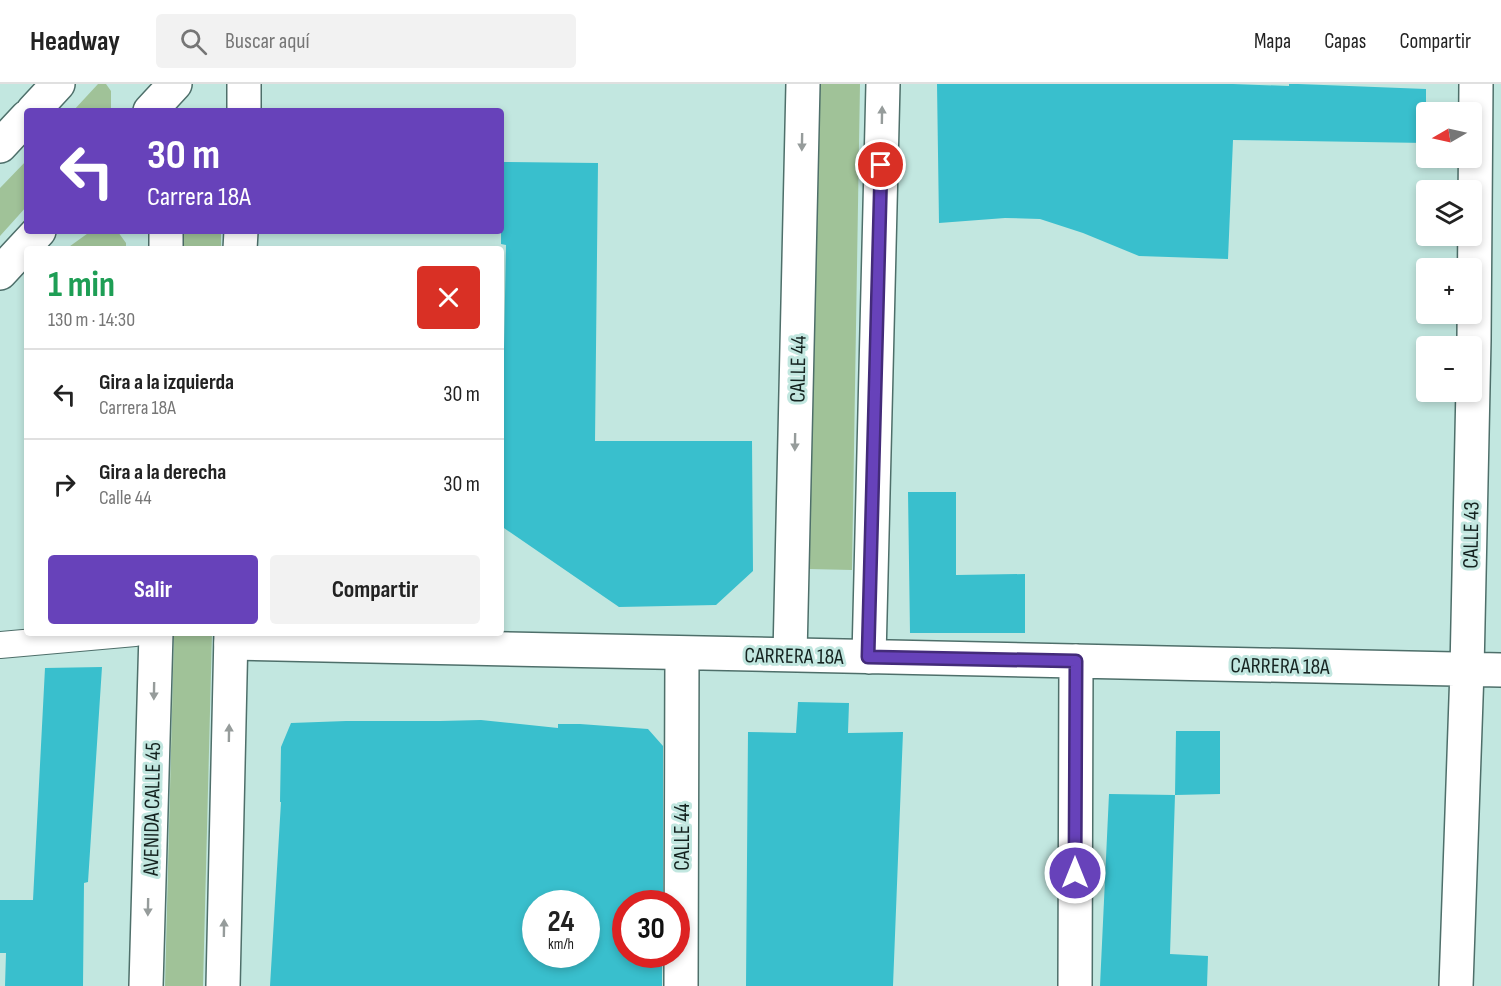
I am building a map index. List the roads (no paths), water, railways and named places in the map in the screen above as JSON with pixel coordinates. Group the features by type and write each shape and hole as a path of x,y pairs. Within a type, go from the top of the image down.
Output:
{"street":[{"path":"36,108 58,84"},
{"path":"244,84 244,108"},
{"name":"CALLE 44","path":"790,655 803,84"},
{"path":"868,657 883,84"},
{"name":"CALLE 43","path":"1456,986 1467,670 1487,340 1476,84"},
{"path":"0,146 24,120"},
{"path":"25,246 36,234"},
{"path":"0,273 24,247"},
{"name":"AVENIDA CALLE 45","path":"146,986 156,636"},
{"path":"223,986 231,638"},
{"name":"CARRERA 18A","path":"231,638 682,653 1501,670"},
{"name":"CALLE 44","path":"681,986 682,653"},
{"path":"1075,986 1076,661"}],"lane":[{"path":"0,645 101,636"}]}
